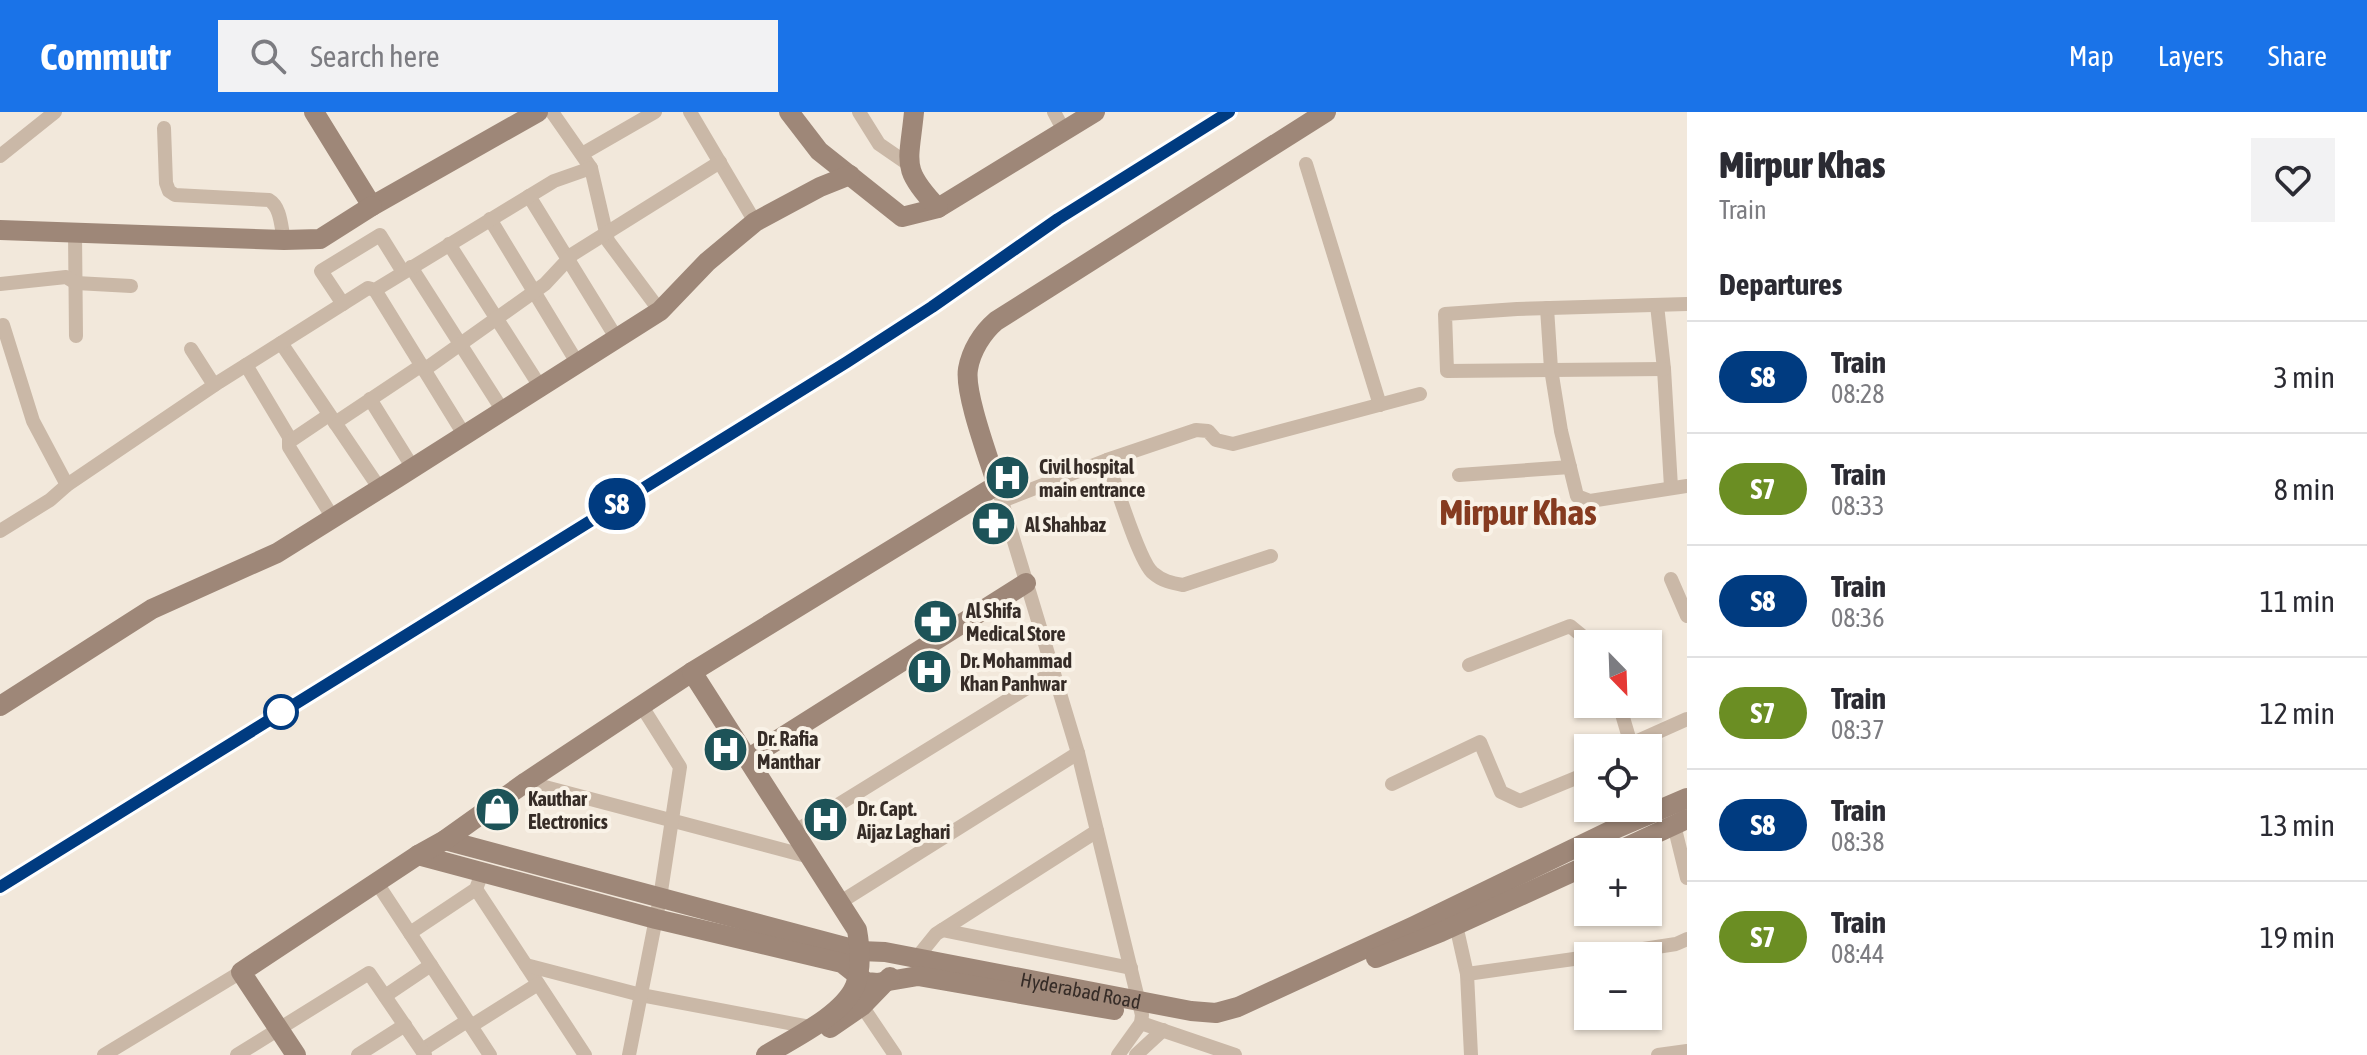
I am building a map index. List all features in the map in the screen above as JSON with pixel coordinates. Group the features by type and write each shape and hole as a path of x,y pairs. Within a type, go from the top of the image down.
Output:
{"main road":[{"path":"314,112 372,206"},
{"path":"789,112 819,151 902,217 938,208 1095,112"},
{"path":"914,112 908,164 916,183 938,208"},
{"path":"296,1055 241,972 445,840 526,782 692,672 999,493 968,391 967,371 986,329 1326,112"},
{"path":"0,230 320,239 372,206 539,113"},
{"path":"0,706 152,609 277,553 465,436 660,311 707,262 755,222 820,187 850,175"},
{"path":"749,758 1026,583"},
{"path":"692,672 857,930 860,951 855,988 836,1011 766,1055"},
{"name":"Hyderabad Road","path":"1662,804 1687,798"},
{"name":"Hyderabad Road","path":"445,840 860,951 890,954 1141,1013 1216,1013 1238,1007 1414,926 1625,822"},
{"path":"1646,838 1681,822"},
{"name":"Hyderabad Road","path":"418,855 479,880 842,963 866,982 918,976 1192,1023 1216,1024 1240,1018 1574,871"},
{"path":"788,1055 862,1006 893,973 894,962 890,954"}],"street":[{"path":"0,156 55,112"},
{"path":"582,154 655,112"},
{"path":"690,112 755,222"},
{"path":"859,112 879,144 908,164"},
{"path":"1054,112 1064,131"},
{"path":"539,113 582,154 591,168 608,241 660,311"},
{"path":"164,128 169,191 175,195 269,200 278,209 284,240"},
{"path":"289,442 370,399 460,344 545,284 573,254 720,162"},
{"path":"1306,164 1380,405"},
{"path":"375,290 554,181 591,168"},
{"path":"529,196 617,339"},
{"path":"490,219 578,364"},
{"path":"350,220 365,244"},
{"path":"75,233 76,336"},
{"path":"343,304 321,271 380,235 460,344 503,411"},
{"path":"449,244 541,388"},
{"path":"0,284 66,277 76,283 131,286"},
{"path":"0,531 50,500 67,485 214,385 368,288 375,290 465,436"},
{"path":"1664,369 1447,371 1445,314 1687,304"},
{"path":"1547,308 1551,369 1561,431 1577,496 1590,501 1683,487 1657,305"},
{"path":"3,325 33,421 67,485"},
{"path":"281,343 380,489"},
{"path":"191,349 214,385"},
{"path":"246,365 289,437 289,447 333,518"},
{"path":"1235,1055 1163,1030 1141,1013 1078,753 999,493 1196,430 1208,431 1216,440 1233,444 1420,394"},
{"path":"370,399 413,468"},
{"path":"1107,460 1140,550 1150,571 1159,578 1183,585 1271,556"},
{"path":"1459,475 1570,467"},
{"path":"1671,579 1687,616"},
{"path":"1469,665 1570,626 1575,630"},
{"path":"794,832 1053,672"},
{"path":"629,1055 660,898 680,767 641,705"},
{"path":"1656,734 1687,719"},
{"path":"1392,784 1480,742 1501,792 1520,801 1574,779"},
{"path":"839,903 1078,753"},
{"path":"526,782 810,857"},
{"path":"1681,822 1687,878"},
{"path":"915,960 936,934 1097,831"},
{"path":"410,933 479,880 526,965 585,1055"},
{"path":"377,883 488,1054"},
{"path":"1456,925 1467,974 1471,1055"},
{"path":"942,930 1131,968"},
{"path":"1662,946 1687,939"},
{"path":"1467,974 1574,959"},
{"path":"385,996 431,965"},
{"path":"526,965 641,995 810,1027"},
{"path":"104,1055 241,972"},
{"path":"237,1055 369,973 423,1052 538,984"},
{"path":"862,1006 895,1055"},
{"path":"1118,1055 1141,1013"},
{"path":"358,1055 405,1025"},
{"path":"1136,1055 1163,1030"},
{"path":"1658,1055 1687,1051"}],"railway":[{"path":"0,887 847,362 1058,219 1229,112"}],"train":[{"name":"S8","path":"0,887 847,362 1058,219 1229,112"}],"place":[{"name":"Civil hospital main entrance","path":"1008,477"},
{"name":"Al Shahbaz","path":"994,524"},
{"name":"Al Shifa Medical Store","path":"935,622"},
{"name":"Dr. Mohammad Khan Panhwar","path":"929,672"},
{"name":"Dr. Rafia Manthar","path":"726,750"},
{"name":"Kauthar Electronics","path":"497,810"},
{"name":"Dr. Capt. Aijaz Laghari","path":"826,820"}],"district":[{"name":"Mirpur Khas","path":"1518,512"}]}
